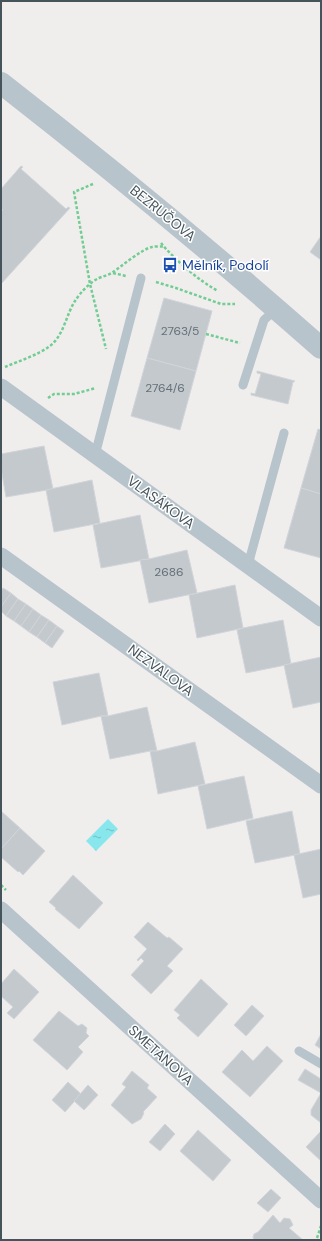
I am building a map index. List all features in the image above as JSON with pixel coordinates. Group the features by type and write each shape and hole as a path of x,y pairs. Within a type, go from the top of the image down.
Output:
{"street":[{"name":"BEZRUČOVA","path":"1,83 186,231 276,309 317,340"},
{"name":"VLASÁKOVA","path":"1,387 321,618"},
{"name":"NEZVALOVA","path":"1,556 321,785"},
{"name":"SMETANOVA","path":"1,910 321,1200"}],"lane":[{"path":"95,455 141,278"},
{"path":"243,385 264,320 276,309"},
{"path":"248,565 284,433"},
{"path":"299,1051 321,1064"}],"path":[{"path":"31,408 54,394 74,394 114,382 90,284 74,192"},
{"path":"1,368 38,353 50,346 58,337 68,312 76,299 98,278 113,273 119,267 150,247 164,246"},
{"path":"113,273 141,278 176,288 221,304 236,304"},
{"path":"206,334 255,347"},
{"path":"317,1238 321,1226"}],"water":[{"path":"108,819 118,829 96,851 86,841"}],"building":[{"path":"21,166 23,167 21,169 66,209 68,207 70,208 1,284 1,212 3,210 1,209 1,189"},
{"path":"321,236 321,260 310,252"},
{"path":"164,298 212,311 196,371 147,358"},
{"path":"147,358 196,371 180,430 131,416"},
{"path":"257,371 295,381 293,382 288,404 251,395 251,393 255,394 261,374 257,373"},
{"path":"318,429 321,430 321,494 301,488"},
{"path":"44,446 53,489 6,497 1,468 1,454"},
{"path":"92,480 100,523 54,532 46,490"},
{"path":"301,488 321,494 321,558 284,548"},
{"path":"140,515 149,559 101,568 93,525"},
{"path":"187,550 197,593 149,603 140,560"},
{"path":"235,585 243,628 197,638 189,595"},
{"path":"3,588 11,593 1,607 1,591"},
{"path":"11,593 18,599 6,616 1,611 1,607"},
{"path":"18,599 26,604 14,621 6,616"},
{"path":"26,604 33,609 21,626 14,621"},
{"path":"33,609 41,615 29,632 21,626"},
{"path":"41,615 49,620 37,637 29,632"},
{"path":"49,620 57,626 45,643 37,637"},
{"path":"283,620 291,664 246,673 237,630"},
{"path":"57,626 64,631 52,648 45,643"},
{"path":"321,657 321,702 293,708 284,665"},
{"path":"99,673 108,716 101,716 62,725 53,682"},
{"path":"147,707 157,751 110,759 101,716 108,716"},
{"path":"195,742 205,784 158,794 150,751 157,751"},
{"path":"244,776 253,818 207,829 198,786"},
{"path":"1,811 20,828 1,849"},
{"path":"292,811 300,854 255,863 246,821"},
{"path":"20,828 45,851 23,875 1,857 1,849"},
{"path":"321,849 321,894 303,898 294,855"},
{"path":"73,875 103,903 79,929 49,902"},
{"path":"148,922 183,949 167,966 173,971 151,994 131,975 144,961 141,958 138,961 137,960 147,949 134,937"},
{"path":"14,969 39,992 14,1019 7,1013 13,1007 1,996 1,984"},
{"path":"201,979 228,1004 198,1037 177,1018 180,1015 174,1010"},
{"path":"252,1005 264,1016 246,1036 234,1025"},
{"path":"59,1011 78,1026 82,1024 87,1028 86,1033 89,1036 78,1047 83,1052 67,1070 33,1040"},
{"path":"321,1034 321,1049 315,1045"},
{"path":"267,1046 283,1061 250,1097 222,1072 242,1050 253,1061"},
{"path":"305,1069 321,1079 321,1093 298,1080"},
{"path":"132,1071 149,1085 147,1088 157,1097 143,1112 144,1113 141,1119 132,1124 111,1105 126,1087 122,1084"},
{"path":"68,1082 81,1094 65,1112 52,1100"},
{"path":"88,1085 98,1095 84,1110 74,1101"},
{"path":"321,1093 321,1123 311,1115 311,1110"},
{"path":"165,1124 175,1134 160,1151 149,1142"},
{"path":"198,1130 231,1160 213,1181 180,1151"},
{"path":"321,1131 321,1161 306,1147"},
{"path":"271,1189 281,1198 268,1212 257,1203"},
{"path":"273,1215 280,1223 284,1218 290,1219 293,1225 289,1228 303,1240 254,1240 254,1234 258,1232"}],"place":[{"name":"Mělník, Podolí","path":"170,265"}]}
